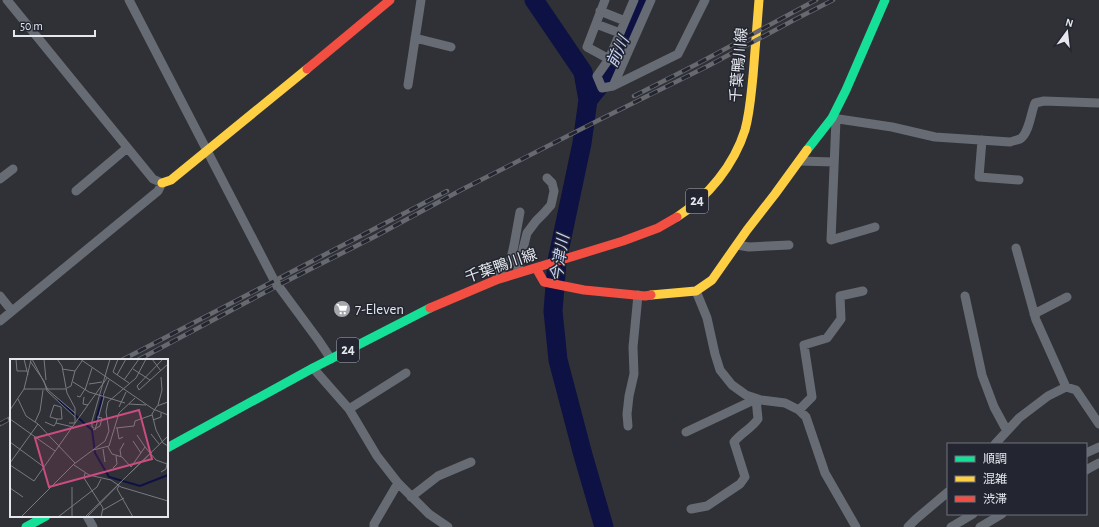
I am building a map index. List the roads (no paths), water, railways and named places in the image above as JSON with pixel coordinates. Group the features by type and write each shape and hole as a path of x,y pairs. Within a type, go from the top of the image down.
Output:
{"main road":[{"path":"162,183 171,180 207,152 390,0"},
{"name":"千葉鴨川線","path":"168,447 313,368 440,303 496,280 658,228 679,215 711,188 725,170 736,152 745,130 750,107 753,80 759,0"},
{"path":"536,268 544,282 584,290 638,296 696,291 712,280 810,145 834,119 885,0"},
{"path":"26,527 44,517"}],"street":[{"path":"0,321 158,191 162,183 153,179 7,0"},
{"path":"129,0 277,286 331,359"},
{"path":"408,85 421,0"},
{"path":"605,0 587,47 609,59"},
{"path":"634,0 609,59 597,76 602,88 613,86 678,54 705,0"},
{"path":"613,86 651,0"},
{"path":"600,11 624,21"},
{"path":"596,24 620,33"},
{"path":"415,38 451,47"},
{"path":"874,227 831,240 834,119 892,127 935,137 1010,142 1021,139 1027,130 1036,103 1044,101 1099,103"},
{"path":"982,140 979,177 1019,180"},
{"path":"76,191 127,148"},
{"path":"799,161 834,162"},
{"path":"0,179 13,169"},
{"path":"517,273 527,233 551,205 554,191 552,183 547,178"},
{"path":"496,280 501,271 510,262 520,212"},
{"path":"737,245 749,248 789,245"},
{"path":"1016,248 1036,320 1066,387"},
{"path":"696,291 707,318 720,370 732,385 746,395 756,399 784,403 799,410 806,417 824,473 856,527"},
{"path":"799,410 812,397 804,345 827,338 841,319 840,296 863,291"},
{"path":"0,296 12,311"},
{"path":"628,426 627,414 629,396 634,374 633,347 638,296"},
{"path":"965,296 982,375 994,407 1007,431"},
{"path":"1034,314 1067,297"},
{"path":"313,368 349,409 377,456 398,483 429,514 448,527"},
{"path":"349,409 406,373"},
{"path":"996,443 1019,418 1048,396 1066,387 1076,390 1099,424"},
{"path":"686,432 756,399"},
{"path":"691,509 707,506 743,481 745,477 734,442 758,420 756,399"},
{"path":"1087,453 1099,447"},
{"path":"411,497 438,476 471,462"},
{"path":"1087,469 1099,463"},
{"path":"374,527 374,524 398,483"},
{"path":"908,527 947,493"},
{"path":"951,527 971,515"},
{"path":"980,527 1000,515"},
{"path":"88,517 93,527"}],"waterway":[{"name":"今津川","path":"534,0 583,72 588,100 582,143 557,261 553,311 558,360 604,527"},
{"name":"前川","path":"588,100 607,76 643,0"}],"railway":[{"path":"634,96 816,0"},
{"path":"140,359 461,190 708,66 833,0"},
{"path":"124,359 447,191"},
{"path":"0,424 10,419"}],"place":[{"name":"7-Eleven","path":"342,309"}]}
